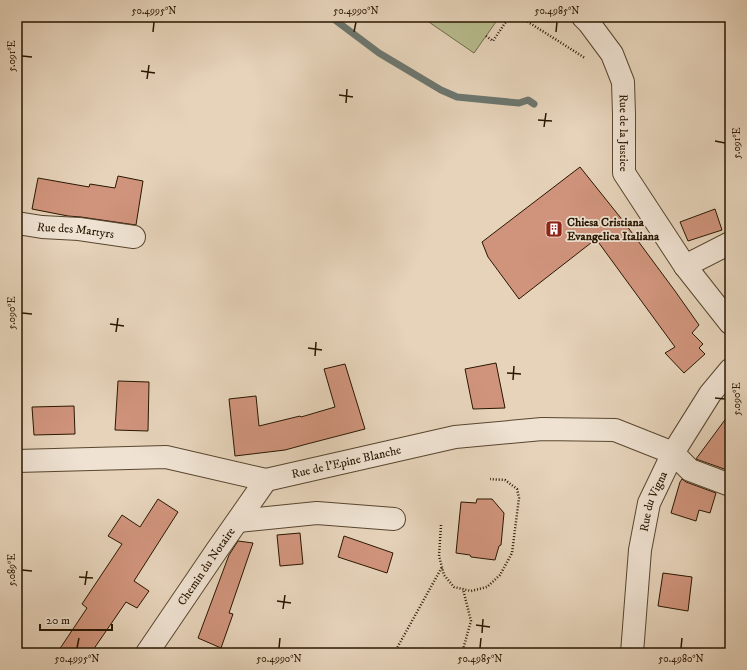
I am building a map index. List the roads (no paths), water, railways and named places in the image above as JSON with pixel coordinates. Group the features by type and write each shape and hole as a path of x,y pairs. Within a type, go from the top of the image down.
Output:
{"street":[{"name":"Rue de la Justice","path":"583,17 612,54 623,82 624,173 685,266 730,323"},
{"name":"Rue des Martyrs","path":"17,223 42,227 79,229 134,237"},
{"path":"685,266 730,242"},
{"name":"Rue du Vigna","path":"632,653 640,550 649,503 673,453 710,394 730,370"},
{"name":"Rue de l'Epine Blanche","path":"17,461 166,458 266,480 455,437 542,429 615,430 673,453"},
{"path":"673,453 690,470 730,485"},
{"name":"Chemin du Notaire","path":"147,653 266,480"},
{"path":"238,521 317,513 394,519"}],"waterway":[{"path":"331,17 379,53 441,90 457,97 519,103 528,100 534,104"}],"place":[{"name":"Chiesa Cristiana Evangelica Italiana","path":"554,229"}]}
